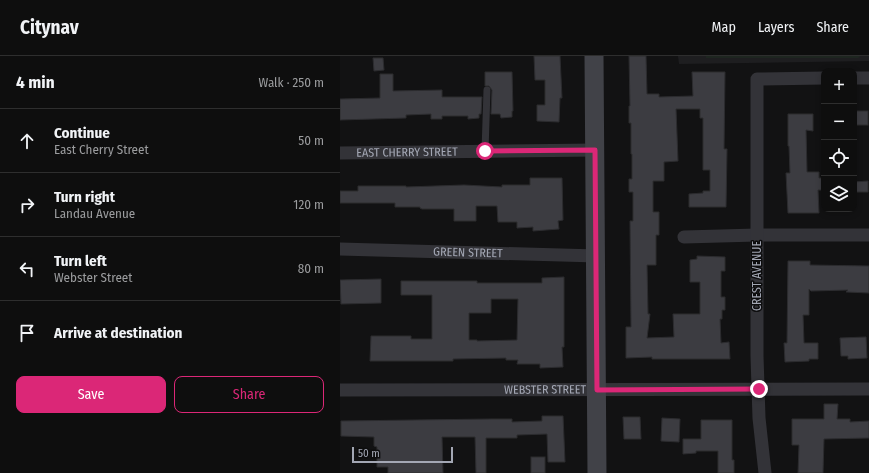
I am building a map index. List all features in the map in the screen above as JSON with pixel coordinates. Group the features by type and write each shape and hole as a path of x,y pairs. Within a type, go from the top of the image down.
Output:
{"street":[{"path":"594,56 597,256 597,473"},
{"name":"CREST AVENUE","path":"765,473 758,418 756,80 821,78"},
{"path":"857,78 869,78"},
{"name":"EAST CHERRY STREET","path":"340,153 595,150"},
{"path":"684,237 757,235 869,235"},
{"name":"GREEN STREET","path":"340,249 597,256"},
{"name":"WEBSTER STREET","path":"340,390 869,389"}],"lane":[{"path":"485,151 487,90"}],"shaded area":[{"path":"678,56 869,56 869,61 679,64"},
{"path":"706,56 860,56 858,58 706,58"}],"building":[{"path":"534,56 560,56 562,98 560,98 559,122 537,121 537,105 545,105 545,80 535,80"},
{"path":"629,56 646,56 647,94 659,94 659,97 693,96 692,72 725,72 724,149 727,149 726,207 689,207 689,194 710,191 710,170 703,170 703,118 700,118 700,109 676,109 678,161 664,162 664,181 653,181 653,212 659,212 659,235 656,235 656,265 647,265 648,314 650,314 647,338 674,337 673,314 700,314 700,282 690,282 690,260 697,259 697,256 725,257 725,271 721,271 721,297 725,297 725,310 722,310 722,319 720,319 721,343 729,342 730,359 652,359 652,357 626,358 626,327 631,327 630,221 633,221 633,192 629,192 629,179 632,179 632,154 631,123 629,123"},
{"path":"373,58 383,58 384,70 374,71"},
{"path":"485,72 512,72 512,117 501,118 500,114 491,114 492,90 489,86 485,86"},
{"path":"380,74 393,74 393,91 442,90 442,97 482,97 481,114 479,114 479,118 468,119 468,116 442,116 442,119 431,119 431,114 406,115 406,118 340,120 340,99 380,98"},
{"path":"857,111 868,111 868,125 857,125"},
{"path":"788,114 813,114 813,131 806,130 807,172 819,172 819,178 821,178 821,190 818,190 819,213 788,213 786,173 790,173"},
{"path":"530,178 562,178 563,220 558,221 559,229 533,231 533,227 517,228 517,222 498,222 497,206 476,206 476,221 454,221 454,209 395,207 395,203 340,203 340,191 358,191 358,186 406,187 464,185 502,187 502,185 530,185"},
{"path":"868,181 868,192 857,192 857,182"},
{"path":"788,261 810,261 810,265 869,266 869,293 846,292 848,290 811,291 809,289 809,315 803,315 804,343 818,343 818,359 785,362 784,343 787,343"},
{"path":"564,277 564,347 562,347 563,367 540,368 540,364 517,364 518,360 506,360 506,358 453,359 453,361 370,361 371,336 411,336 411,339 432,339 432,295 401,295 401,281 542,283 542,278","holes":["491,299 518,299 517,340 469,340 469,313 491,313"]},
{"path":"381,279 381,303 341,304 340,280"},
{"path":"866,337 867,358 848,359 848,356 841,356 840,338"},
{"path":"824,404 838,404 837,419 850,419 850,422 869,421 869,438 824,439 823,473 798,473 799,445 792,445 792,419 824,419"},
{"path":"542,416 563,416 565,462 548,462 547,434 517,435 517,438 486,438 486,473 476,473 475,437 442,437 443,473 388,473 388,467 377,467 377,447 374,446 374,437 341,436 341,421 512,419 512,422 542,421"},
{"path":"623,417 640,417 641,439 624,439"},
{"path":"662,418 680,419 679,442 661,441"},
{"path":"701,420 732,420 732,460 734,460 734,473 718,473 718,451 696,451 696,453 683,454 683,439 701,439"},
{"path":"531,457 545,457 545,473 531,473"}],"route":[{"path":"485,151 595,150 597,390 759,389"}]}
